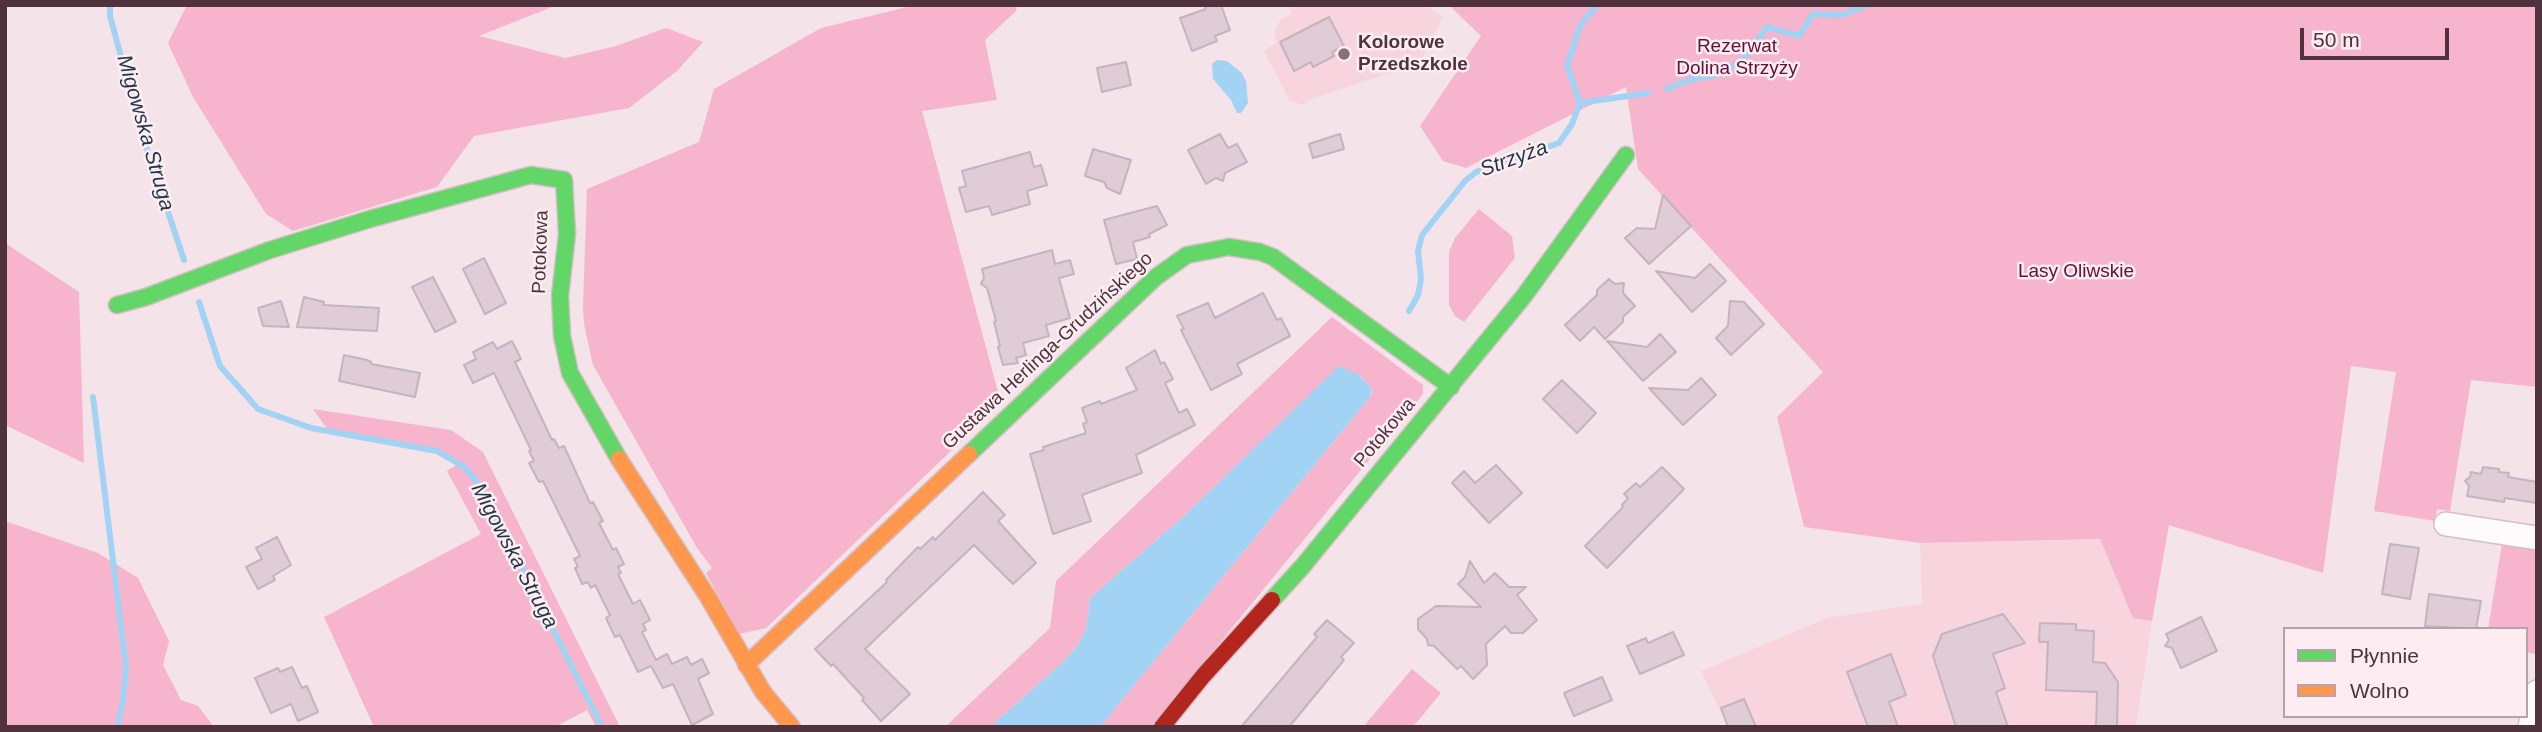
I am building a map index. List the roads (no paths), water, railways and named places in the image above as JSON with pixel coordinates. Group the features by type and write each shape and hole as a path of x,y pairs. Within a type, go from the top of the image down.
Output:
{"street":[{"name":"Potokowa","path":"1162,727 1302,567 1451,387 1524,296 1626,155"},
{"name":"Potokowa","path":"117,305 146,297 270,250 370,219 531,175 564,180 567,234 560,296 562,335 570,373 607,441 708,597 746,665 785,724"},
{"name":"Gustawa Herlinga-Grudzińskiego","path":"746,665 1112,318 1170,266 1187,255 1228,247 1273,257 1451,387"},
{"path":"2446,524 2537,538"},
{"path":"2530,727 2537,692"}],"water":[{"path":"1217,60 1227,61 1242,73 1246,81 1248,103 1241,113 1237,113 1231,100 1213,79 1212,64"},
{"path":"1339,366 1359,375 1372,389 1370,397 1100,727 990,727 1064,661 1078,645 1086,629 1090,598 1182,518"}],"waterway":[{"name":"Migowska Struga","path":"110,5 110,16 142,134 184,260"},
{"path":"1580,103 1567,65 1581,24 1597,5"},
{"name":"Strzyża","path":"1667,89 1689,80 1720,74 1743,59 1767,27 1799,36 1813,14 1841,15 1868,5"},
{"name":"Strzyża","path":"1409,311 1418,295 1421,279 1418,251 1422,235 1465,181 1476,172 1559,143 1572,124 1580,103 1648,93"},
{"name":"Migowska Struga","path":"199,302 220,366 258,409 311,428 437,451 464,467 482,488 602,727"},
{"path":"93,397 126,667 123,702 117,727"}],"place":[{"name":"Kolorowe Przedszkole","path":"1344,54"}],"park label":[{"name":"Rezerwat Dolina Strzyży","path":"1737,58"},
{"name":"Lasy Oliwskie","path":"2076,272"}]}
